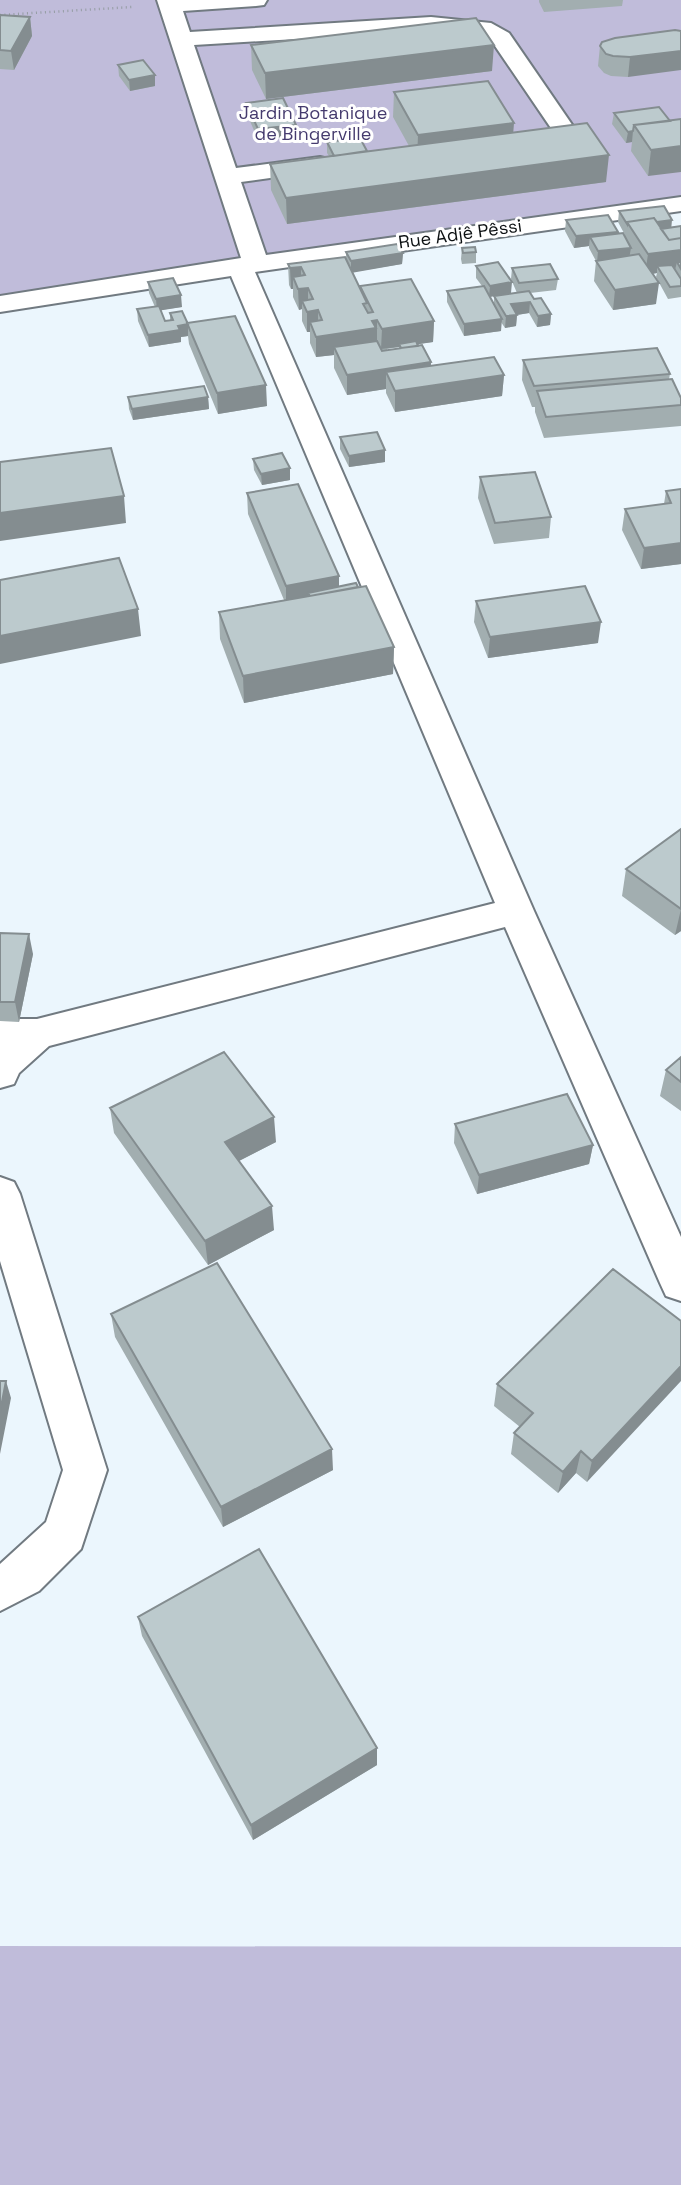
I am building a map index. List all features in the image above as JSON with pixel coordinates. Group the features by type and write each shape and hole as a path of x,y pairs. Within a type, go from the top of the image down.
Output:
{"street":[{"path":"256,0 169,3 226,177 248,265 516,911 670,1224 681,1283"},
{"path":"181,39 431,24 483,28 501,38 563,129"},
{"path":"226,177 320,164"},
{"name":"Rue Adjê Pêssi","path":"0,304 248,265 681,204"},
{"path":"0,1034 37,1034 516,911"},
{"path":"0,1073 6,1062 37,1034"},
{"path":"0,1194 85,1470 65,1534 23,1576 0,1589"}],"path":[{"path":"0,15 169,3"}],"green space":[{"name":"Jardin Botanique de Bingerville","path":"0,0 681,0 681,196 253,256 0,305"},
{"path":"0,1946 681,1947 681,2185 0,2185"}],"building":[{"path":"0,15 30,17 11,51 0,50"},
{"path":"476,18 494,45 265,73 251,45"},
{"path":"681,31 681,51 630,57 613,56 606,54 600,46 602,42 615,38"},
{"path":"143,60 155,75 129,80 118,65"},
{"path":"488,81 514,123 418,135 394,92"},
{"path":"283,98 296,125 258,129 246,103"},
{"path":"659,107 670,121 634,125 633,131 628,132 614,113"},
{"path":"681,119 681,146 651,150 634,125"},
{"path":"587,123 609,155 286,198 270,164"},
{"path":"360,138 367,151 334,156 327,142"},
{"path":"664,206 672,220 657,222 654,218 627,224 619,211"},
{"path":"608,215 618,232 576,236 566,220"},
{"path":"654,218 669,240 681,238 681,250 648,254 627,222"},
{"path":"681,226 681,238 669,240 661,229"},
{"path":"623,233 631,248 598,251 590,237"},
{"path":"397,244 403,253 351,261 346,252"},
{"path":"475,247 476,252 463,253 462,248"},
{"path":"639,254 659,283 615,290 596,261"},
{"path":"345,257 367,303 363,304 368,313 373,312 360,286 411,279 434,321 382,329 377,320 372,321 376,328 316,337 310,322 322,320 318,310 307,312 302,301 313,299 308,288 298,289 293,277 305,275 301,267 290,268 288,264"},
{"path":"498,262 512,282 490,286 476,266"},
{"path":"550,264 558,279 519,283 512,268"},
{"path":"672,265 681,279 681,286 670,287 657,266"},
{"path":"173,278 181,295 156,299 148,282"},
{"path":"484,286 502,319 464,324 447,291"},
{"path":"529,291 534,299 541,298 551,314 538,316 530,302 511,304 517,315 506,316 494,296"},
{"path":"159,306 165,321 173,320 170,313 182,311 188,324 178,326 180,330 148,335 137,309"},
{"path":"235,316 266,385 217,393 187,323"},
{"path":"377,341 382,351 422,345 431,362 347,375 334,347"},
{"path":"416,341 418,346 401,348 399,344"},
{"path":"657,348 670,374 534,386 523,360"},
{"path":"494,357 504,375 395,391 386,372"},
{"path":"672,379 681,398 681,405 546,417 537,391"},
{"path":"204,386 208,397 132,409 128,397"},
{"path":"377,432 385,450 349,456 340,437"},
{"path":"111,448 124,496 0,513 0,462"},
{"path":"282,453 290,468 261,474 253,459"},
{"path":"535,472 551,517 495,523 480,477"},
{"path":"298,484 339,576 286,586 247,493"},
{"path":"681,489 681,543 644,548 625,509 671,503 666,491"},
{"path":"119,558 138,609 0,636 0,580"},
{"path":"356,583 358,587 310,596 308,593"},
{"path":"366,586 394,647 243,676 219,612"},
{"path":"585,586 601,622 490,637 476,601"},
{"path":"681,829 681,909 626,869"},
{"path":"0,933 29,934 15,1002 0,1002"},
{"path":"224,1052 274,1117 225,1142 272,1206 205,1241 110,1108"},
{"path":"681,1057 681,1082 666,1070"},
{"path":"567,1094 593,1145 479,1175 455,1124"},
{"path":"217,1263 332,1449 221,1507 111,1314"},
{"path":"613,1269 681,1321 681,1366 592,1461 581,1451 563,1472 514,1433 533,1413 497,1384"},
{"path":"0,1381 6,1381 0,1412"},
{"path":"259,1549 377,1748 251,1825 138,1617"}]}
